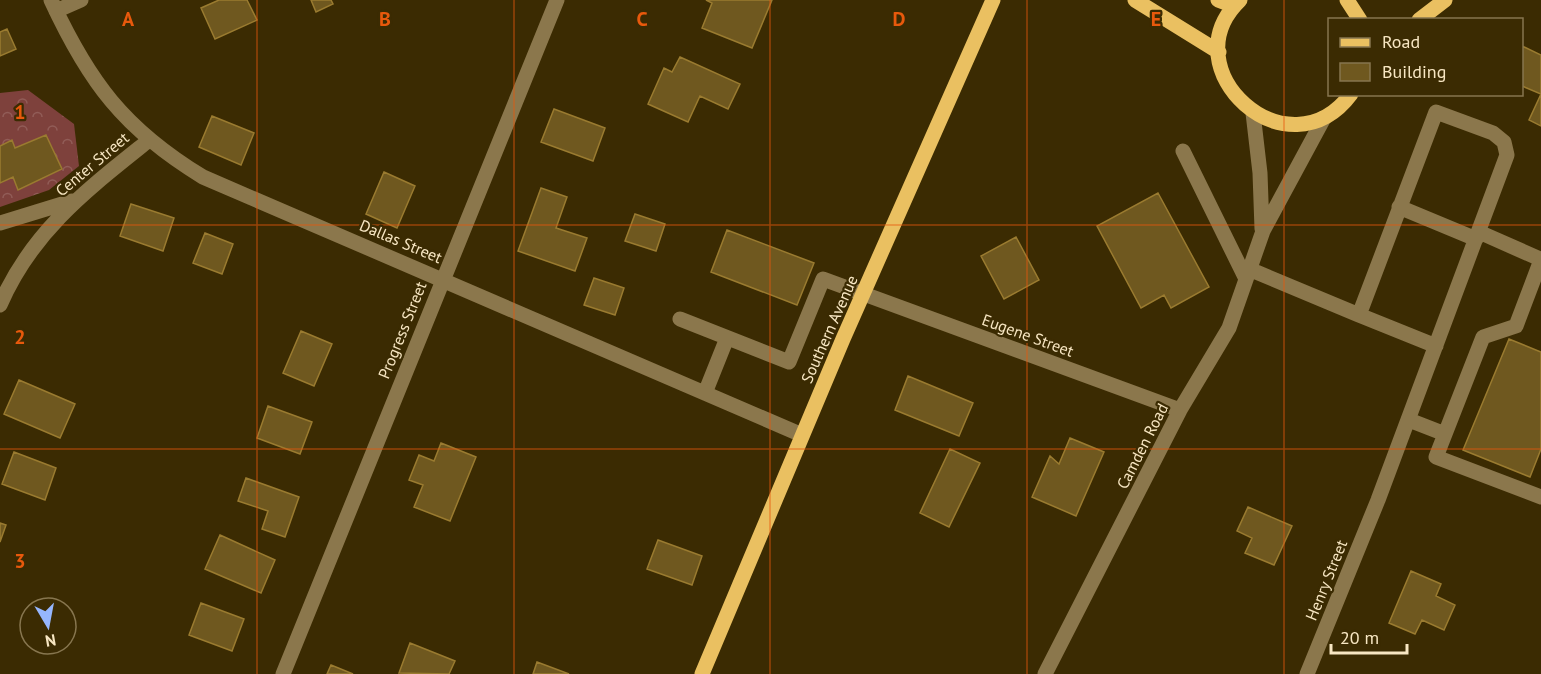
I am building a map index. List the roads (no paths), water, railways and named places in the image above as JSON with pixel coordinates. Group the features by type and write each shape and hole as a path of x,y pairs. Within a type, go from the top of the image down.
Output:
{"main road":[{"name":"Southern Avenue","path":"702,674 802,435 993,0"},
{"path":"1136,0 1219,52"},
{"path":"1218,0 1237,3 1222,28 1219,52 1223,76 1235,97 1253,113 1276,122 1300,124 1324,118 1344,104 1350,96"},
{"path":"1347,0 1359,18"},
{"path":"1422,18 1445,0"}],"street":[{"path":"54,6 81,0"},
{"name":"Progress Street","path":"283,674 557,0"},
{"name":"Dallas Street","path":"54,6 82,60 108,99 148,141 203,177 802,435"},
{"name":"Henry Street","path":"1307,674 1378,500 1478,235 1507,155 1504,142 1493,133 1436,112 1399,207"},
{"name":"Camden Road","path":"1253,113 1260,172 1263,231"},
{"name":"Camden Road","path":"1046,674 1180,410 1229,328 1263,231 1324,118"},
{"name":"Center Street","path":"0,305 27,258 72,201 148,141"},
{"path":"1183,151 1248,274 1436,346"},
{"path":"0,223 72,201"},
{"path":"1359,315 1399,207 1540,260 1516,326 1483,337 1436,457 1541,497"},
{"name":"Eugene Street","path":"728,338 789,362 823,279 863,296 1180,410"},
{"path":"680,319 728,338 705,393"},
{"path":"1409,420 1445,434"}]}
